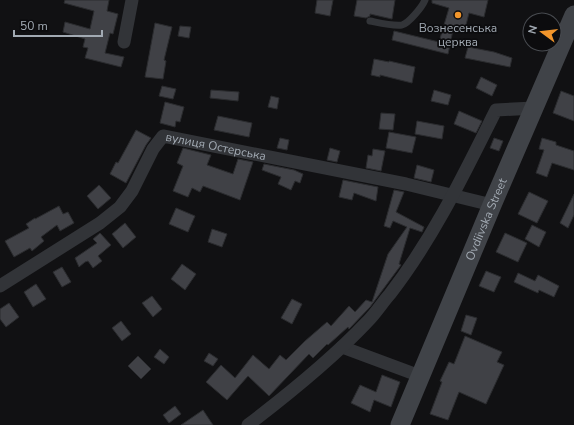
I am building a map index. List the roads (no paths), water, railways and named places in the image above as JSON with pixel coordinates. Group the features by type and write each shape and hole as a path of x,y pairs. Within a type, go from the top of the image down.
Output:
{"main road":[{"name":"Ovdiivska Street","path":"400,425 534,108 570,36 574,15"}],"street":[{"path":"124,42 132,0"},
{"path":"248,425 286,396 342,347 368,321 406,272 436,226 496,110 534,108"},
{"name":"вулиця Остерська","path":"0,286 100,223 120,207 132,190 153,149 163,136 406,184 492,205"},
{"path":"342,347 420,376"}],"lane":[{"path":"370,21 392,25 404,25 415,15 426,0"}],"place":[{"name":"Вознесенська церква","path":"458,15"}]}
